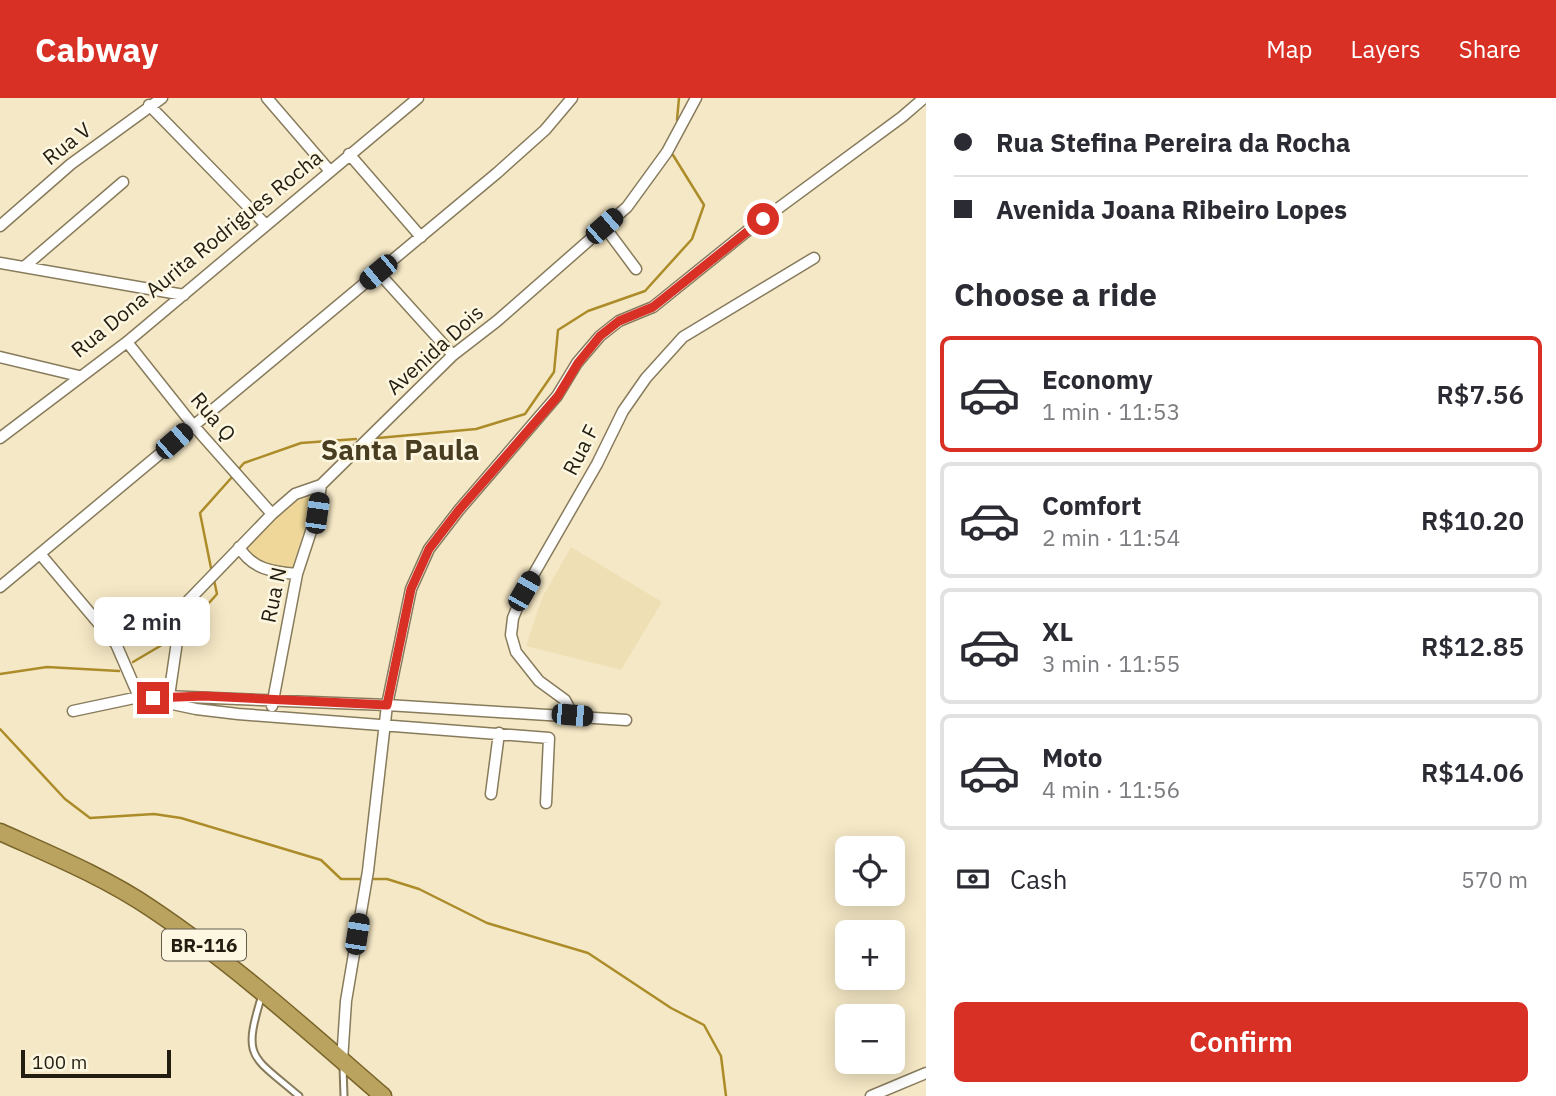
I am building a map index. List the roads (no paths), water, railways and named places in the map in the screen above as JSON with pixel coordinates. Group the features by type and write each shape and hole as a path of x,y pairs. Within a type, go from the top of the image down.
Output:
{"highway":[{"name":"BR-116","path":"0,832 81,869 149,907 215,953 383,1096"}],"street":[{"name":"Rua V","path":"0,226 72,164 162,98"},
{"path":"267,98 329,170"},
{"name":"Rua Dona Aurita Rodrigues Rocha","path":"0,438 127,342 418,98"},
{"path":"0,587 421,237 545,130 572,98"},
{"name":"Avenida Dois","path":"168,699 181,614 194,593 272,514 295,494 321,485 453,355 497,321 641,191 696,98"},
{"path":"342,1061 346,1001 368,872 387,724 387,705 411,589 429,549 459,510 558,396 578,363 600,336 619,321 653,307 746,232 924,98"},
{"path":"149,105 265,224"},
{"path":"349,154 421,237"},
{"path":"24,267 123,182"},
{"path":"604,226 636,269"},
{"name":"Rua F","path":"572,715 565,700 539,681 516,652 511,635 513,618 524,591 597,464 622,411 646,378 683,337 814,258"},
{"path":"0,263 184,295"},
{"path":"378,272 453,355"},
{"name":"Rua Q","path":"127,342 193,425 272,514"},
{"path":"0,357 79,376"},
{"name":"Rua N","path":"272,715 297,574 317,513 321,485"},
{"path":"239,547 254,565 276,572 297,574"},
{"path":"41,555 116,644 139,697"},
{"path":"73,711 139,697 387,705 626,720"},
{"path":"168,699 196,709 549,738 546,803"},
{"path":"491,794 499,733"},
{"path":"870,1096 926,1073"}],"lane":[{"path":"263,992 250,1043 256,1058 299,1096"},
{"path":"342,1061 344,1096"}],"waterway":[{"path":"677,120 679,98"},
{"path":"378,438 476,429 525,414 554,372 558,330 588,311 645,291 692,239 704,205 673,155"},
{"path":"237,471 244,463 301,443 356,439"},
{"path":"211,568 200,513 233,476"},
{"path":"183,632 217,594 214,580"},
{"path":"133,662 172,639"},
{"path":"0,674 47,667 119,671"},
{"path":"0,729 65,799 90,818 154,814 181,818 321,860 341,879 364,879"},
{"path":"371,879 387,879 419,889 487,923 588,953 671,1008 704,1025 721,1056 726,1096"}],"district":[{"name":"Santa Paula","path":"400,450"}]}
